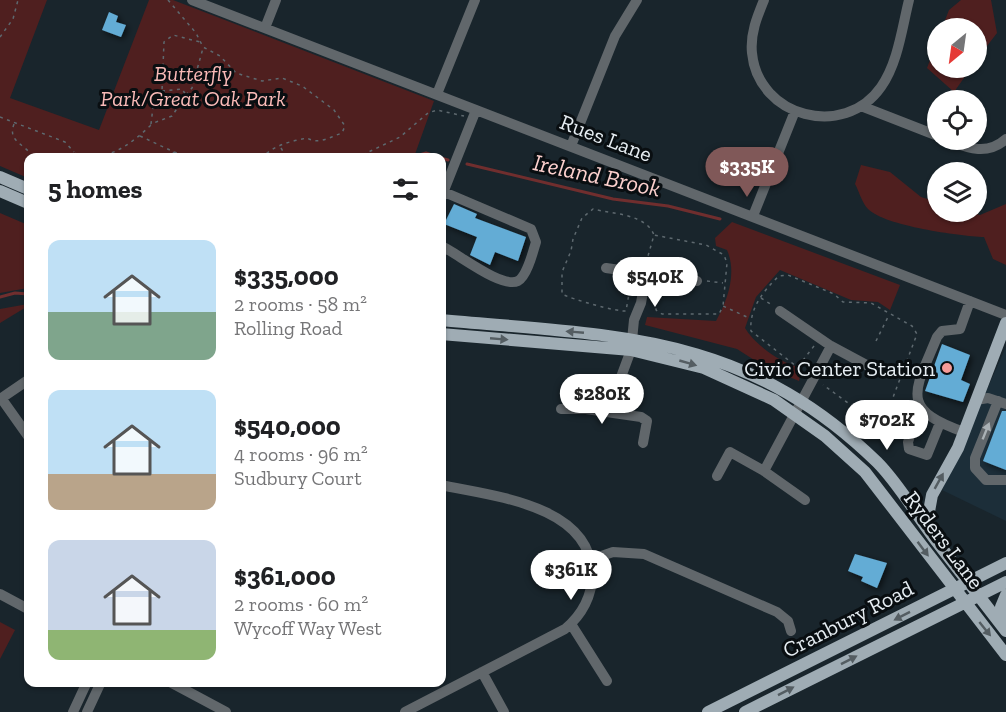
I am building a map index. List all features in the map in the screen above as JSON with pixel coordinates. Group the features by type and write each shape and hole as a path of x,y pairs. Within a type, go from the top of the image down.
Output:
{"main road":[{"path":"0,177 24,187"},
{"path":"0,191 24,201"},
{"name":"Ryders Lane","path":"446,321 632,344 729,363 802,401 876,462 1006,629"},
{"path":"933,537 928,517 932,495 964,432 1006,323"},
{"name":"Ryders Lane","path":"446,334 632,344 712,371 760,392 795,412 846,453 865,472 1006,655"},
{"name":"Cranbury Road","path":"708,712 1006,563"},
{"name":"Cranbury Road","path":"745,712 767,707 1006,582"},
{"path":"1006,595 1001,607 1006,629"}],"street":[{"name":"Rues Lane","path":"192,0 1006,315"},
{"path":"265,28 276,0"},
{"path":"437,94 475,0"},
{"path":"571,146 615,36 637,0"},
{"path":"764,0 753,32 753,62 766,89 782,104 795,111 817,117 832,117 861,106 877,93 889,74 909,0"},
{"path":"861,106 927,132"},
{"path":"446,187 476,110"},
{"path":"753,216 795,111"},
{"path":"987,149 997,146 1006,139"},
{"path":"446,196 531,229 536,242 522,277 514,282 506,281 463,261 456,252 446,248"},
{"path":"606,268 644,275 697,280"},
{"path":"611,412 632,344 634,320 641,303 644,275"},
{"path":"964,432 940,423 920,407 915,393 937,337 942,331 960,329 970,301"},
{"path":"780,311 831,346 872,369"},
{"path":"764,471 777,451 795,412 831,346"},
{"path":"24,383 1,398 24,430"},
{"path":"976,400 988,398 1002,402 975,458 975,468 986,480 1006,480"},
{"path":"920,407 908,442 909,449 927,455 940,423"},
{"path":"561,409 611,412 647,421 644,444"},
{"path":"717,476 730,452 764,471 805,500"},
{"path":"446,486 487,494 552,514 575,530 590,560 592,574 589,595 580,614 571,624 482,672 446,686"},
{"path":"590,560 621,552 651,556 777,612 788,621 791,631"},
{"path":"0,594 24,607"},
{"path":"571,624 607,681"},
{"path":"482,672 504,712"},
{"path":"73,712 85,687"},
{"path":"87,712 99,687"},
{"path":"179,687 226,712"},
{"path":"405,712 442,687"}],"path":[{"path":"0,37 13,19 18,0"},
{"path":"168,0 203,47 220,56 236,73 262,81 282,78 302,86 334,110 345,126 342,133 321,141 314,142 308,138 288,142 266,153"},
{"path":"151,124 153,107 162,91 163,53 168,37 172,35 200,42"},
{"path":"111,153 140,135 151,124 172,116 192,88 203,47"},
{"path":"162,91 182,88 186,95"},
{"path":"367,153 400,137 428,113 437,110 465,117"},
{"path":"0,117 65,142 74,153"},
{"path":"15,124 12,135 14,140 26,147 30,153"},
{"path":"140,135 174,152"},
{"path":"281,147 284,153"},
{"path":"644,275 654,235 706,245 724,255 727,263 725,295 719,314 711,316 662,314 656,310 659,276"},
{"path":"697,280 724,283"},
{"path":"761,298 780,311"},
{"path":"723,306 750,318"},
{"path":"876,341 889,314"}],"shaded area":[{"path":"1006,347 1006,521 942,490"}],"green space":[{"name":"Butterfly Park/Great Oak Park","path":"0,0 47,0 10,98 99,130 149,0 173,0 434,101 415,153 24,153 24,176 0,166"},
{"path":"961,0 991,0 997,33 987,46 987,18 946,18 949,10"},
{"path":"938,78 964,78 955,90 952,90"},
{"path":"861,165 890,172 921,197 927,199 927,222 987,222 987,212 1006,204 1006,265 993,259 984,237 958,235 906,225 877,215 868,209 855,184"},
{"path":"0,213 24,223 24,289 0,293"},
{"path":"732,222 900,285 890,310 878,302 851,300 780,270 756,297 745,328 755,341 770,353 802,368 799,381 765,367 737,349 645,325 647,317 716,321 730,286 731,268 727,250 716,246 715,238"},
{"path":"24,305 24,308 0,323 0,309"},
{"path":"0,622 15,630 0,659"}],"building":[{"path":"109,12 118,16 116,22 126,25 121,37 102,30"},
{"path":"454,204 477,214 475,218 526,237 518,261 495,252 490,265 470,255 477,237 446,225"},
{"name":"Civic Center Station","path":"942,344 970,355 961,380 970,384 963,402 925,391"},
{"path":"1002,411 1006,411 1006,470 983,461"},
{"path":"855,554 887,563 877,588 861,581 863,577 848,571"}],"waterway":[{"name":"Ireland Brook","path":"467,164 613,199 668,206 720,219"},
{"name":"Ireland Brook","path":"0,297 15,293 24,294"}],"place":[{"name":"Civic Center Station","path":"947,368"}]}
